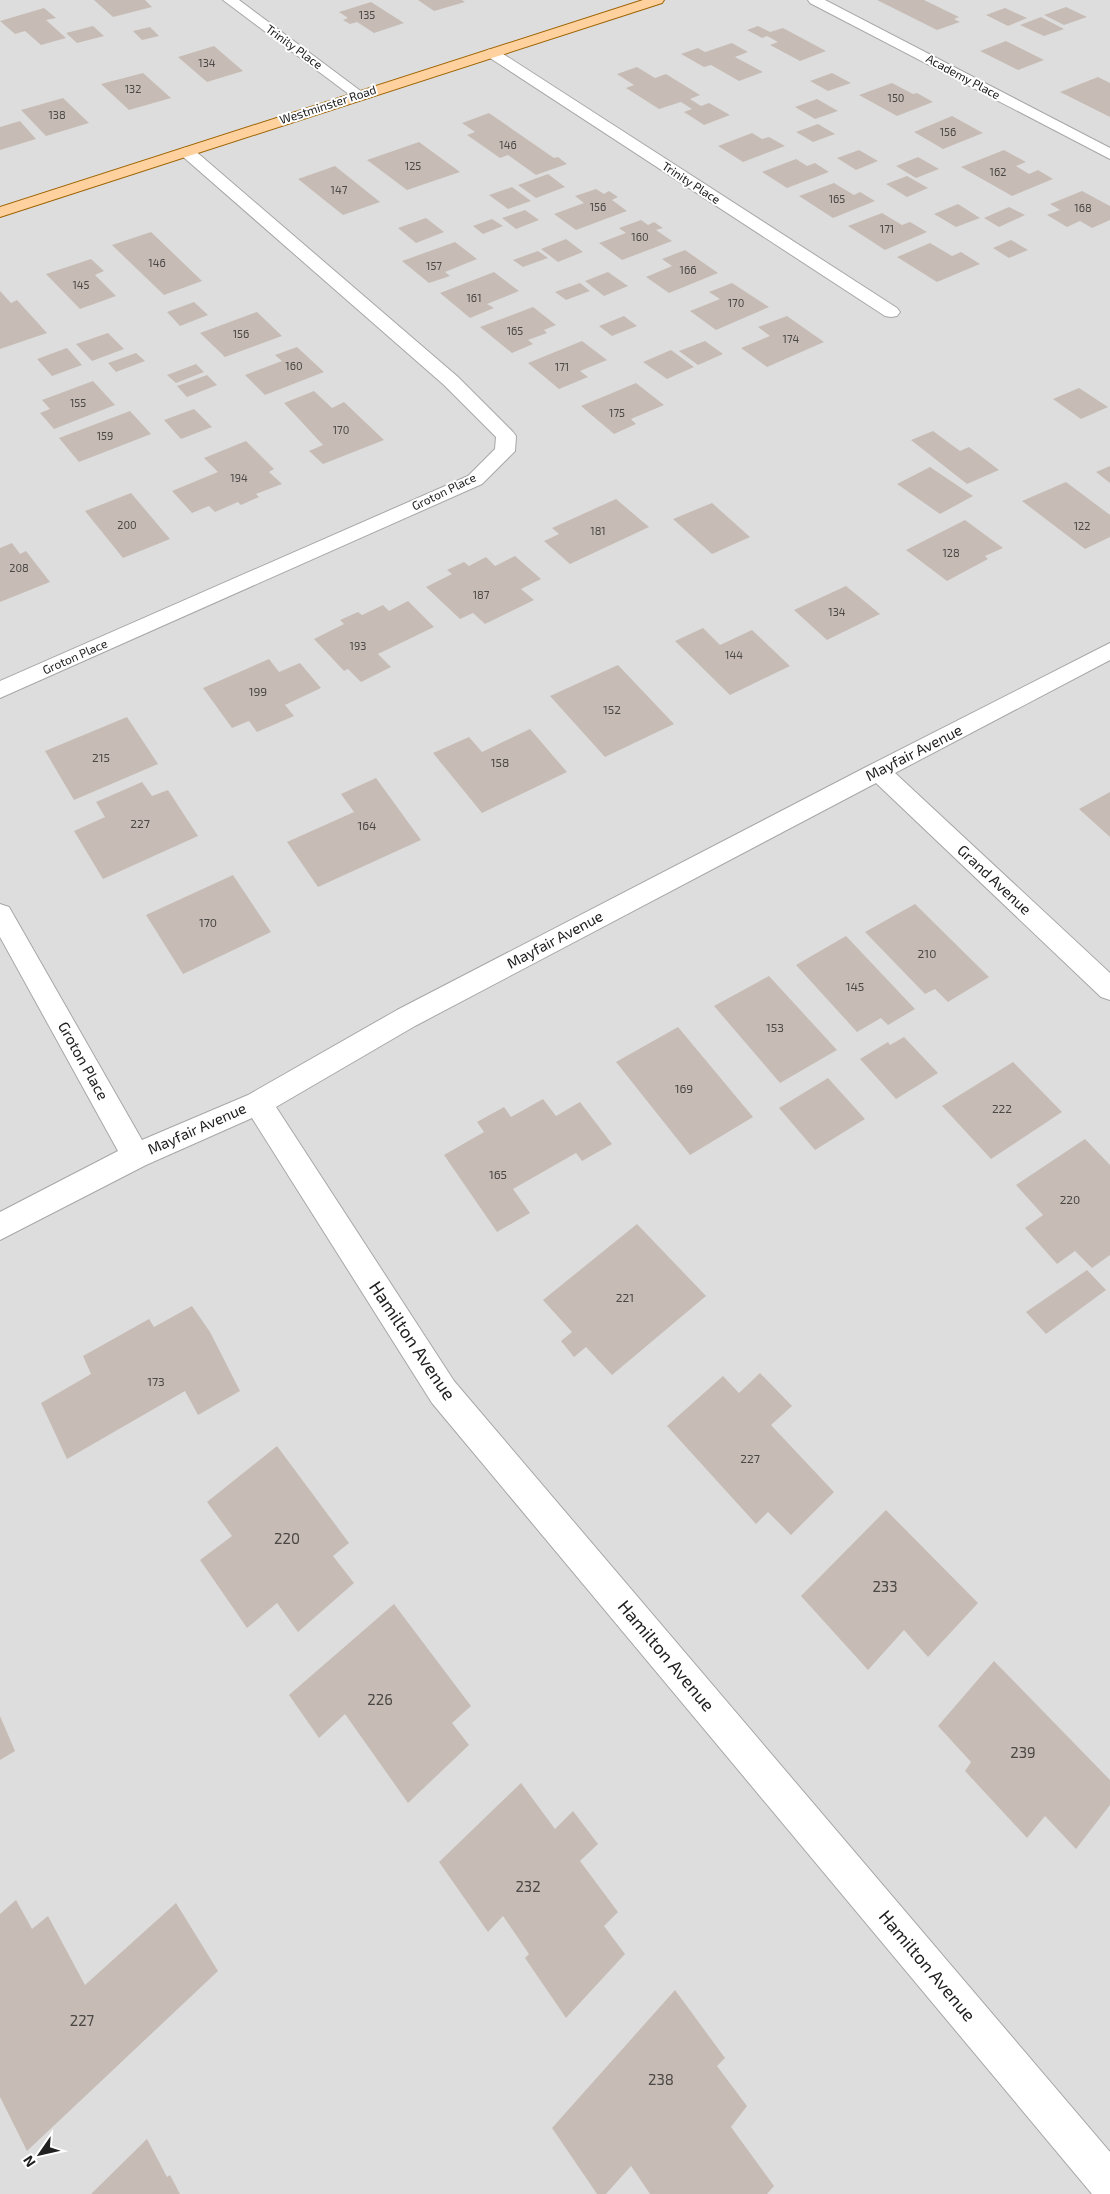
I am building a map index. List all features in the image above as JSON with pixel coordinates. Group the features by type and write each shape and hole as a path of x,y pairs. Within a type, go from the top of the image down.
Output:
{"main road":[{"name":"Westminster Road","path":"0,212 656,0"}],"street":[{"name":"Trinity Place","path":"230,0 359,95"},
{"name":"Academy Place","path":"815,0 1110,154"},
{"name":"Trinity Place","path":"492,53 891,312"},
{"name":"Groton Place","path":"0,690 475,480 504,451 506,436 450,380 187,152"},
{"name":"Mayfair Avenue","path":"0,1228 136,1156 258,1103 406,1018 1110,651"},
{"name":"Grand Avenue","path":"878,771 1110,989"},
{"name":"Groton Place","path":"0,914 136,1156"},
{"name":"Hamilton Avenue","path":"258,1103 443,1392 1110,2184"}],"shaded area":[{"path":"0,0 1110,0 1110,2194 0,2194"}],"building":[{"path":"94,0 145,0 152,7 113,17"},
{"path":"418,0 462,0 465,2 434,11"},
{"path":"877,0 924,0 959,17 954,19 960,22 937,30"},
{"path":"371,2 404,23 374,33 357,22 350,24 343,20 348,18 339,12"},
{"path":"1066,7 1087,17 1064,25 1044,15"},
{"path":"44,8 56,18 46,20 66,38 41,45 25,31 15,34 0,21"},
{"path":"1005,8 1027,18 1008,26 986,15"},
{"path":"1041,17 1064,29 1044,36 1020,25"},
{"path":"93,26 104,36 77,43 66,33"},
{"path":"758,26 770,32 783,28 826,51 800,61 770,45 778,42 767,36 762,38 747,30"},
{"path":"150,27 159,36 142,40 133,31"},
{"path":"1006,41 1044,60 1018,70 980,51"},
{"path":"732,43 748,52 735,57 763,72 739,81 711,65 704,67 681,54 698,48 705,52"},
{"path":"214,46 243,71 207,82 178,57"},
{"path":"637,67 655,78 666,74 700,95 690,99 701,106 709,103 730,115 704,125 684,112 692,109 681,102 659,109 626,88 634,85 617,74"},
{"path":"143,73 171,98 129,110 101,84"},
{"path":"832,73 851,83 828,91 810,81"},
{"path":"1098,77 1110,83 1110,117 1060,92"},
{"path":"892,83 933,102 897,116 859,95"},
{"path":"63,98 89,123 46,136 21,110"},
{"path":"817,99 838,111 815,119 795,107"},
{"path":"489,113 554,158 558,157 567,164 536,175 508,155 500,158 467,135 475,132 462,123"},
{"path":"952,116 983,133 943,149 914,132"},
{"path":"20,121 36,139 0,150 0,127"},
{"path":"818,124 835,134 813,142 796,132"},
{"path":"752,133 762,139 769,137 785,146 743,162 718,146"},
{"path":"419,142 460,172 407,190 367,160"},
{"path":"859,150 878,161 856,170 837,158"},
{"path":"1004,150 1026,162 1016,166 1029,174 1038,170 1053,179 1012,196 961,167"},
{"path":"918,157 939,169 916,178 896,166"},
{"path":"796,159 807,166 815,163 829,172 787,188 762,172"},
{"path":"335,166 380,202 343,215 298,179"},
{"path":"548,174 565,187 536,198 518,185"},
{"path":"907,176 928,188 907,197 886,184"},
{"path":"834,183 854,195 860,192 875,201 833,218 799,196"},
{"path":"512,187 531,201 508,209 489,195"},
{"path":"596,189 604,194 609,191 618,197 612,200 627,211 576,230 554,214 584,203 575,196"},
{"path":"1082,191 1110,206 1110,220 1092,228 1080,221 1067,227 1047,215 1060,210 1050,204"},
{"path":"958,204 980,218 956,227 934,214"},
{"path":"1009,207 1025,215 999,227 984,218"},
{"path":"525,210 539,220 516,229 502,218"},
{"path":"882,213 902,225 910,222 927,232 885,250 848,226"},
{"path":"426,218 444,232 416,243 398,228"},
{"path":"492,219 503,226 483,234 473,226"},
{"path":"641,220 648,225 654,222 663,228 656,230 672,241 622,260 599,243 626,233 619,228"},
{"path":"151,232 202,281 164,295 112,245"},
{"path":"566,239 583,252 558,262 541,249"},
{"path":"1011,240 1028,250 1009,258 993,248"},
{"path":"455,242 477,259 445,272 450,276 429,283 402,261"},
{"path":"930,243 952,256 961,252 980,264 937,282 897,257"},
{"path":"685,250 718,273 669,293 646,277 672,266 662,259"},
{"path":"538,251 548,258 523,267 513,260"},
{"path":"91,259 104,271 95,275 116,296 80,309 46,274"},
{"path":"494,272 519,291 487,304 494,308 470,318 440,293"},
{"path":"608,272 628,286 604,296 585,281"},
{"path":"580,283 590,291 566,300 555,292"},
{"path":"732,283 769,307 716,330 690,311 720,299 709,292"},
{"path":"0,291 11,303 17,300 47,333 0,349"},
{"path":"194,302 208,315 180,326 167,312"},
{"path":"533,307 556,325 544,330 547,333 528,340 533,344 512,353 480,327"},
{"path":"257,312 282,336 225,357 200,333"},
{"path":"624,316 637,326 612,336 599,326"},
{"path":"787,316 824,342 767,367 741,348 770,336 758,327"},
{"path":"108,333 124,349 92,361 76,344"},
{"path":"582,341 607,360 580,371 588,377 559,389 528,363"},
{"path":"705,341 723,354 698,365 679,351"},
{"path":"297,347 324,372 265,395 245,375 282,361 275,355"},
{"path":"67,348 82,365 52,376 37,359"},
{"path":"671,350 694,367 667,379 643,362"},
{"path":"136,353 145,361 116,372 108,363"},
{"path":"196,364 204,372 176,383 167,375"},
{"path":"207,375 217,385 187,397 177,386"},
{"path":"93,381 115,405 54,429 40,413 50,409 42,400"},
{"path":"636,383 664,405 631,419 636,424 614,434 581,406"},
{"path":"1079,388 1108,407 1081,419 1053,399"},
{"path":"314,391 332,408 344,402 384,440 323,464 309,451 323,445 284,403"},
{"path":"194,409 212,427 181,439 164,420"},
{"path":"130,411 151,434 79,462 59,438"},
{"path":"933,431 960,451 969,447 999,470 967,484 911,440"},
{"path":"246,441 274,469 269,472 282,484 256,494 259,497 241,505 238,502 215,512 209,506 192,513 172,491 218,472 204,458"},
{"path":"1110,466 1110,483 1096,472"},
{"path":"930,467 973,496 940,514 897,484"},
{"path":"1066,482 1110,515 1110,537 1085,549 1022,501"},
{"path":"131,493 170,539 123,558 85,511"},
{"path":"616,499 649,527 570,564 544,541 559,534 552,528"},
{"path":"712,503 750,537 712,554 673,519"},
{"path":"965,520 1003,548 985,556 988,559 947,581 906,550"},
{"path":"12,543 20,554 26,551 50,582 0,602 0,548"},
{"path":"515,556 541,579 521,589 534,600 485,624 473,613 460,619 426,587 452,574 447,570 464,562 469,566 486,557 495,566"},
{"path":"846,586 880,614 827,640 794,610"},
{"path":"408,601 434,627 378,654 391,667 361,682 348,669 344,671 314,639 344,624 340,620 358,612 362,615 383,605 389,611"},
{"path":"703,628 720,645 752,630 790,666 730,695 675,641"},
{"path":"269,659 279,672 300,663 321,688 285,705 294,716 257,732 249,721 232,728 203,688"},
{"path":"618,665 674,724 605,757 550,696"},
{"path":"127,717 158,764 74,800 45,751"},
{"path":"530,729 567,772 482,813 433,753 469,737 482,752"},
{"path":"376,778 421,840 318,887 287,842 354,812 341,794"},
{"path":"142,782 152,796 168,790 198,836 103,879 74,831 105,817 96,802"},
{"path":"1110,792 1110,837 1079,809"},
{"path":"233,875 271,932 183,974 146,915"},
{"path":"915,904 989,977 948,1002 935,989 925,994 865,932"},
{"path":"846,936 915,1009 888,1025 881,1018 857,1032 796,965"},
{"path":"769,976 837,1050 780,1083 714,1006"},
{"path":"678,1027 753,1117 690,1155 616,1062"},
{"path":"904,1037 938,1073 896,1099 860,1059 888,1042 890,1045"},
{"path":"1013,1062 1062,1112 991,1159 942,1106"},
{"path":"828,1078 865,1119 815,1150 779,1108"},
{"path":"543,1099 556,1116 580,1102 612,1144 582,1161 576,1153 513,1189 530,1213 497,1232 444,1155 484,1132 477,1122 504,1107 511,1117"},
{"path":"1085,1139 1110,1165 1110,1255 1092,1268 1075,1251 1057,1264 1025,1228 1043,1215 1016,1185"},
{"path":"637,1224 706,1296 612,1375 586,1347 574,1357 561,1341 572,1332 543,1300"},
{"path":"1087,1270 1106,1290 1046,1334 1026,1312"},
{"path":"192,1306 210,1332 240,1391 198,1415 185,1391 67,1459 41,1403 91,1374 83,1356 149,1319 154,1327"},
{"path":"760,1373 792,1406 771,1425 834,1492 791,1535 768,1512 756,1524 667,1426 723,1376 739,1393"},
{"path":"277,1446 349,1543 333,1556 354,1583 298,1632 277,1603 247,1628 200,1560 232,1536 207,1502"},
{"path":"886,1510 978,1603 928,1657 904,1630 868,1670 801,1596"},
{"path":"394,1604 471,1706 452,1723 469,1745 408,1803 345,1714 319,1738 289,1695"},
{"path":"994,1661 1110,1780 1110,1805 1076,1849 1045,1816 1027,1838 965,1771 971,1762 938,1726"},
{"path":"0,1716 15,1751 0,1760"},
{"path":"521,1783 555,1829 573,1811 598,1844 580,1861 618,1912 604,1926 625,1954 566,2018 525,1958 529,1954 503,1916 488,1932 439,1862"},
{"path":"16,1900 32,1929 48,1916 85,1985 176,1903 218,1971 27,2151 0,2097 0,1914"},
{"path":"675,1990 725,2058 717,2066 747,2106 731,2127 774,2186 767,2194 650,2194 631,2166 606,2194 597,2194 552,2128"},
{"path":"147,2139 167,2177 170,2175 180,2194 91,2194"}]}
